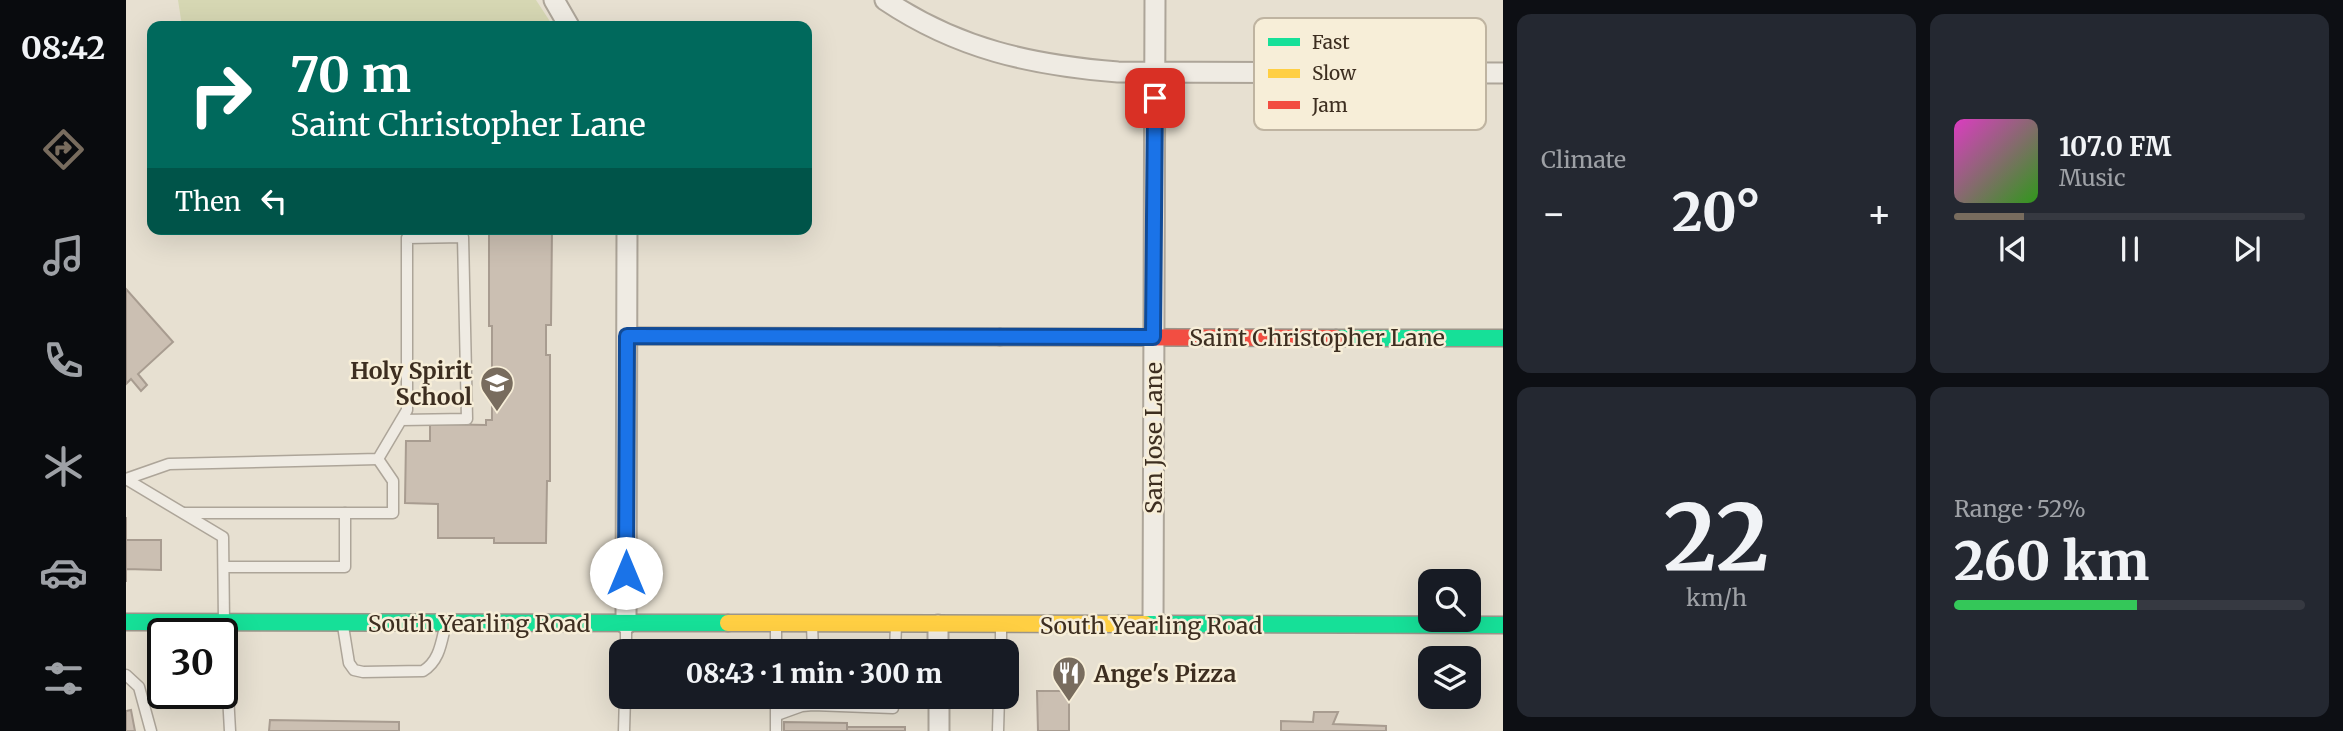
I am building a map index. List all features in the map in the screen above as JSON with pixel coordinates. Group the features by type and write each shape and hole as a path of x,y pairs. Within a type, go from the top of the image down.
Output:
{"street":[{"path":"554,0 566,21"},
{"path":"885,0 912,18 960,40 1003,55 1061,68 1254,72"},
{"name":"San Jose Lane","path":"1153,625 1155,0"},
{"path":"626,624 627,235"},
{"name":"Saint Christopher Lane","path":"627,336 1503,338"},
{"name":"South Yearling Road","path":"126,622 147,622"},
{"name":"South Yearling Road","path":"238,622 1503,625"},
{"path":"938,625 938,639"},
{"path":"939,709 939,731"}],"lane":[{"path":"378,459 407,410 407,238 442,235"},
{"path":"401,421 467,419 465,235"},
{"path":"126,479 169,464 378,459"},
{"path":"183,513 393,513 393,481 378,459"},
{"path":"126,479 223,537 224,618"},
{"path":"223,566 345,567 345,513"},
{"path":"342,622 349,663 354,670 362,672 423,671 431,666 440,651 446,623"},
{"path":"626,624 626,639"},
{"path":"776,624 776,639"},
{"path":"812,624 813,639"},
{"path":"895,639 896,625"},
{"path":"1001,639 1002,625"},
{"path":"126,675 139,687 151,731"},
{"path":"229,709 230,731"},
{"path":"624,731 625,709"},
{"path":"776,709 776,731"},
{"path":"776,715 793,709"},
{"path":"998,731 999,709"}],"green space":[{"path":"178,0 536,0 550,21 181,21"}],"building":[{"path":"489,235 552,235 551,325 546,325 546,355 550,355 550,481 547,481 546,543 494,543 494,538 438,538 438,504 405,503 406,441 430,441 430,424 486,425 486,420 492,420 492,326 489,326"},
{"path":"126,289 173,342 138,374 147,385 141,391 131,379 126,384"},
{"path":"126,540 161,540 161,570 126,569"},
{"path":"1037,691 1069,691 1069,731 1038,731"},
{"path":"131,710 135,731 126,731 126,711"},
{"path":"1314,712 1338,712 1333,724 1386,726 1386,731 1281,731 1281,721 1313,722"},
{"path":"270,720 399,722 399,731 269,731"},
{"path":"784,722 847,723 847,731 784,731"},
{"path":"847,727 905,727 905,731 847,731"}],"traffic: fast":[{"path":"1336,338 1503,338"},
{"path":"126,622 728,623"},
{"path":"1145,624 1503,625"}],"traffic: slow":[{"path":"627,336 1000,337"},
{"path":"728,623 1145,624"}],"traffic: jam":[{"path":"1000,337 1336,338"}],"place":[{"name":"Holy Spirit School","path":"497,413"},
{"name":"Ange's Pizza","path":"1069,703"}],"route":[{"path":"626,573 627,336 1153,337 1155,98"}]}
